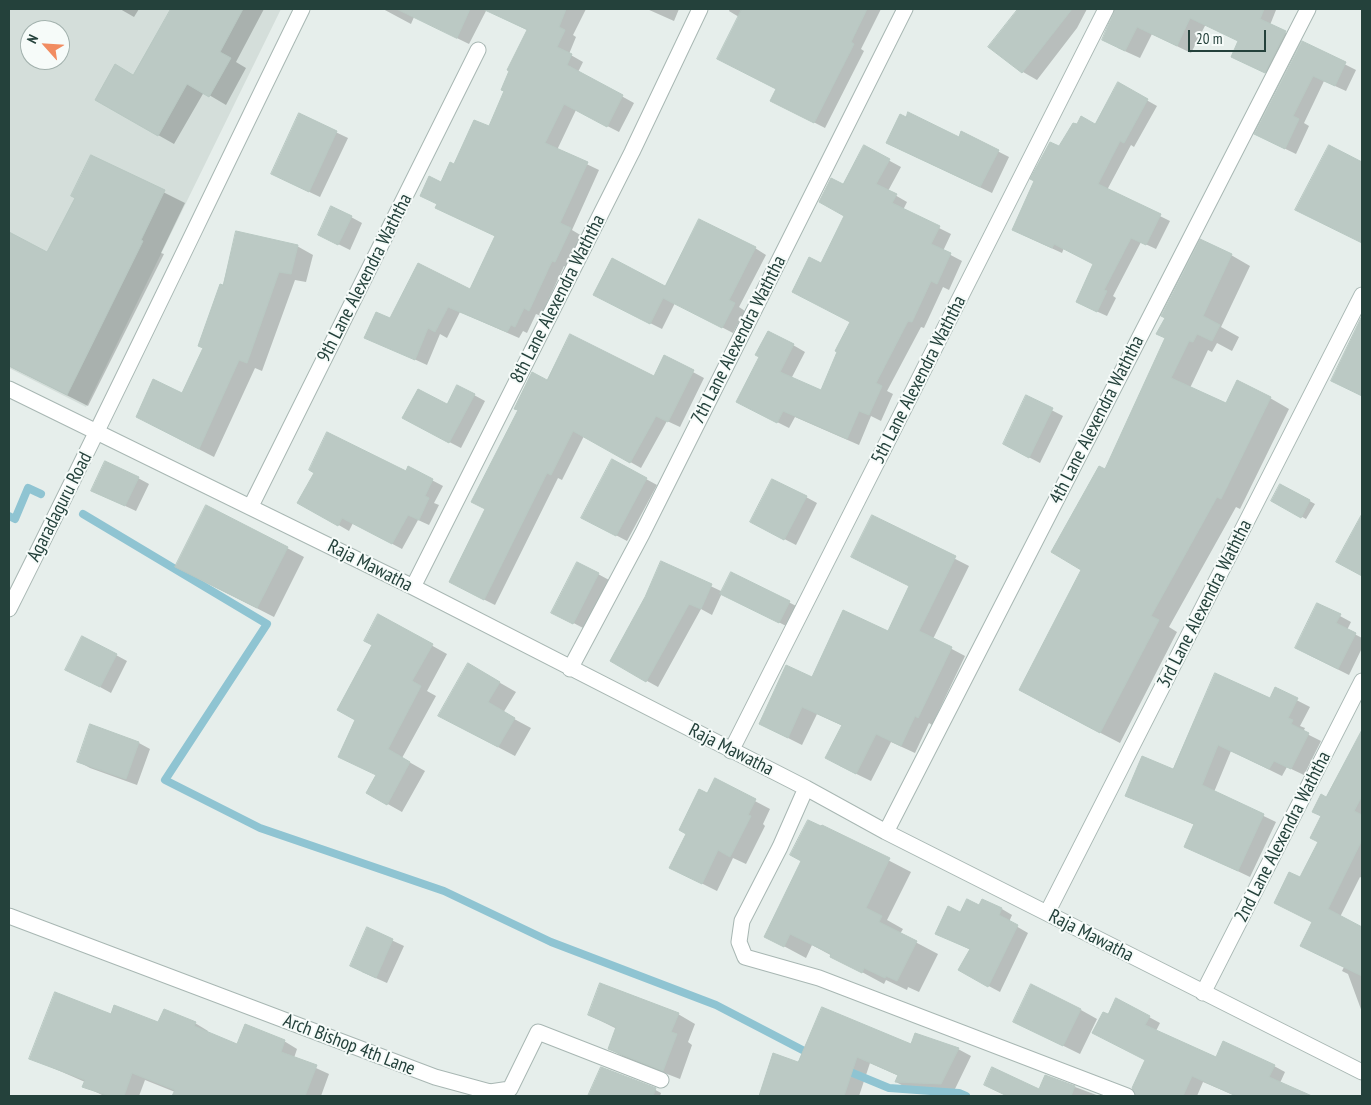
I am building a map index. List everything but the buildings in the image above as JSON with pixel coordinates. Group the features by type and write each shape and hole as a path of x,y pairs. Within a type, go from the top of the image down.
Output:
{"street":[{"name":"Agaradaguru Road","path":"9,609 98,433 155,308 302,9"},
{"name":"8th Lane Alexendra Waththa","path":"413,587 628,160 700,9"},
{"name":"7th Lane Alexendra Waththa","path":"570,668 646,525 905,9"},
{"name":"5th Lane Alexendra Waththa","path":"731,751 1106,9"},
{"name":"4th Lane Alexendra Waththa","path":"886,832 1308,9"},
{"name":"9th Lane Alexendra Waththa","path":"251,506 478,50"},
{"name":"3rd Lane Alexendra Waththa","path":"1047,913 1362,295"},
{"name":"Raja Mawatha","path":"9,388 413,587 806,788 886,832 1362,1071"},
{"name":"2nd Lane Alexendra Waththa","path":"1204,993 1362,681"},
{"path":"806,788 780,847 742,921 739,942 745,957 819,978 1127,1096"},
{"name":"Arch Bishop 4th Lane","path":"9,916 435,1077 490,1092 510,1088 538,1032 661,1080"}],"shaded area":[{"path":"9,9 281,9 86,407 9,368"}],"waterway":[{"path":"9,516 15,519 28,488 41,494"},
{"path":"83,514 267,624 165,780 260,828 444,891 551,942 716,1005 812,1055"},
{"path":"843,1069 889,1088 959,1093 966,1096"}]}
